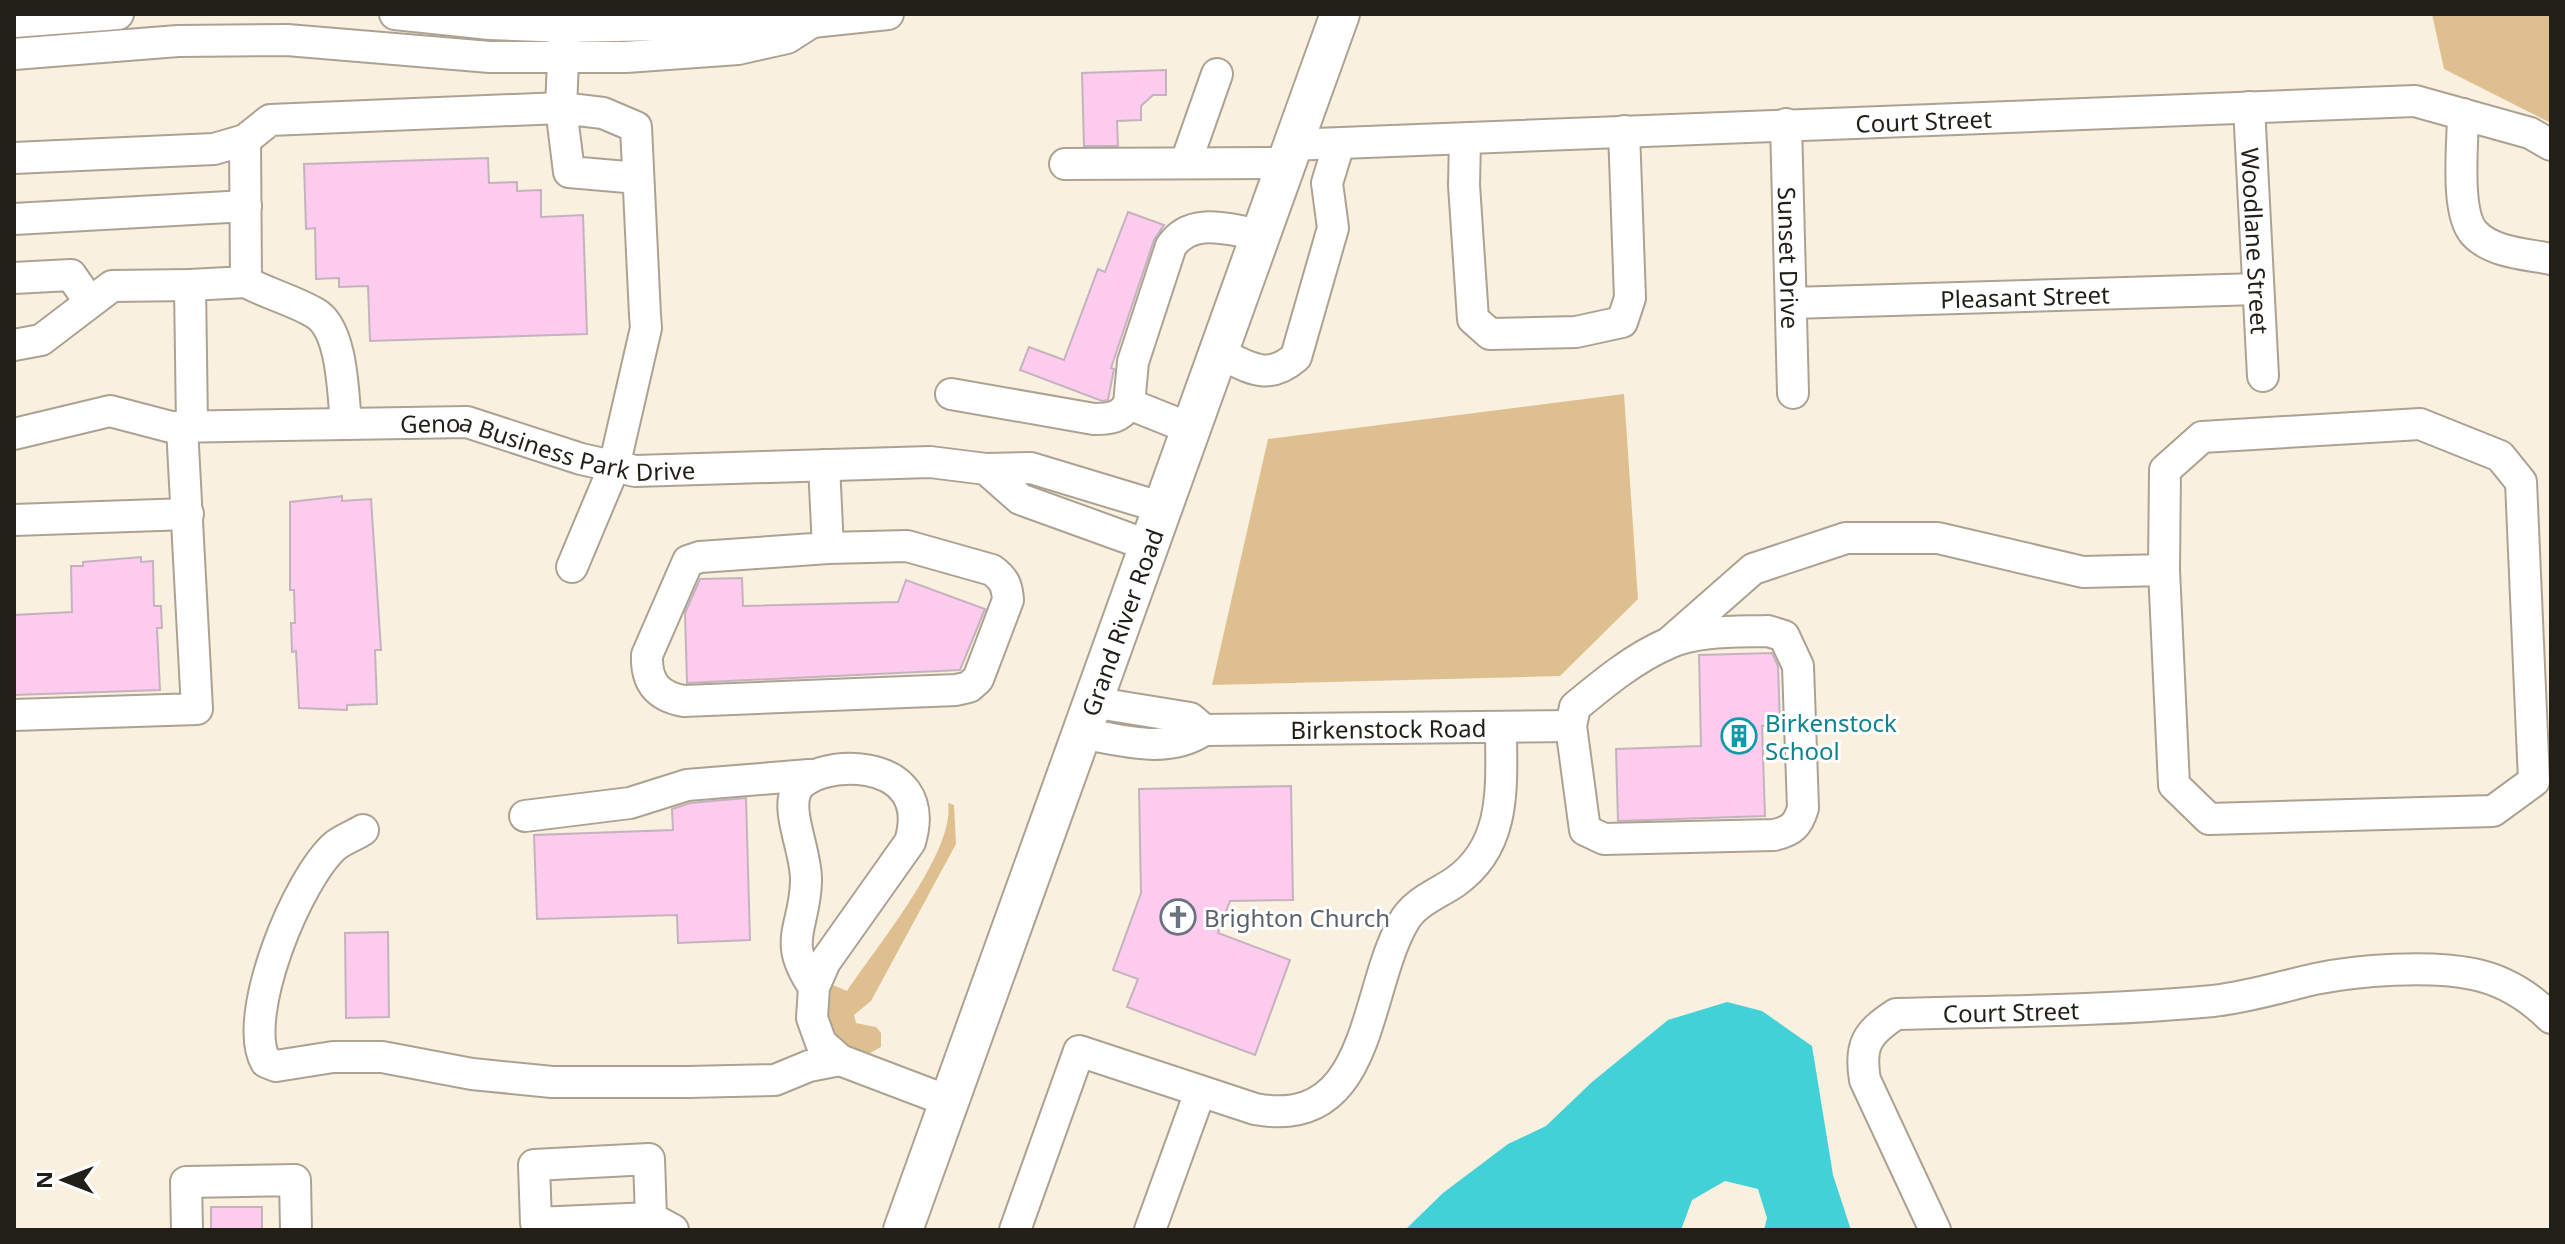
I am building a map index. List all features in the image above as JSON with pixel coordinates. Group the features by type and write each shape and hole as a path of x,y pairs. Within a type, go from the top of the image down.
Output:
{"main road":[{"name":"Grand River Road","path":"903,1230 1258,234 1340,14"}],"street":[{"path":"14,22 118,14"},
{"path":"395,14 490,24 565,20 827,19 888,14"},
{"path":"14,54 178,41 286,27 490,57 564,58 738,49 787,38 827,19"},
{"path":"565,20 561,108 569,172 638,178"},
{"path":"1186,162 1217,74"},
{"name":"Court Street","path":"1065,164 1186,162 1287,154 1339,144 2415,101 2530,133 2551,145"},
{"name":"Woodlane Street","path":"2249,107 2263,376"},
{"path":"14,158 214,149 245,140 270,120 561,108 603,113 636,127 646,328 614,467 572,567"},
{"path":"2463,114 2463,205 2473,233 2502,250 2551,259"},
{"name":"Sunset Drive","path":"1786,124 1793,393"},
{"path":"1465,139 1464,185 1473,319 1490,334 1576,332 1622,322 1630,298 1624,131"},
{"path":"245,140 246,282"},
{"path":"1216,352 1261,371 1281,370 1296,357 1333,228 1327,183 1339,144"},
{"path":"14,219 246,206"},
{"path":"951,394 1094,419 1112,418 1123,413 1129,404 1133,362 1171,246 1179,234 1205,226 1258,234"},
{"path":"14,278 71,275 89,301"},
{"path":"14,345 41,340 112,286 246,282 319,315 330,328 340,365 346,424"},
{"path":"14,715 197,709 188,514 190,285"},
{"name":"Pleasant Street","path":"1791,303 2258,289"},
{"path":"1129,404 1189,428"},
{"name":"Genoa Business Park Drive","path":"14,434 110,411 187,427 467,422 635,471 930,462 986,469 1031,468 1160,507"},
{"path":"2420,424 2500,456 2521,482 2534,781 2493,811 2209,819 2174,785 2164,570 2165,470 2202,437 2420,424"},
{"path":"824,465 828,548"},
{"path":"986,469 1020,499 1147,545"},
{"path":"14,520 188,514"},
{"path":"1671,641 1720,633 1768,631 1784,636 1793,649 1798,666 1803,808 1798,823 1789,832 1604,839 1594,836 1585,830 1582,820 1571,726 1575,707 1637,660 1671,641 1753,569 1846,538 1938,538 2083,572 2164,570"},
{"path":"917,547 992,570 1000,576 1007,586 1008,600 978,679 969,687 956,690 684,701 668,698 654,688 646,672 647,655 688,561 700,557 828,548 917,547"},
{"name":"Birkenstock Road","path":"1085,718 1190,718 1204,730 1571,726"},
{"path":"1015,1230 1079,1051 1200,1092 1281,1114 1306,1109 1334,1092 1352,1067 1407,915 1472,869 1485,853 1495,829 1500,802 1501,727"},
{"path":"525,816 630,803 687,785 849,769 883,773 901,783 913,799 916,822 910,842 825,962 814,987 812,1018 821,1043 840,1060 948,1101"},
{"path":"809,775 796,789 792,807 805,852 806,868 806,884 795,936 796,952 814,987"},
{"path":"363,830 336,846 306,883 288,924 261,1015 258,1038 266,1062 276,1066 333,1057 382,1057 521,1080 658,1082 775,1080 809,1066 840,1060"},
{"name":"Court Street","path":"1935,1230 1865,1080 1861,1058 1872,1030 1896,1014 2215,1001 2282,990 2344,974 2368,973 2472,974 2506,985 2536,1004 2551,1018"},
{"path":"1150,1230 1200,1092"},
{"path":"187,1230 186,1182 295,1180 296,1230"}],"shaded area":[{"path":"2432,14 2551,14 2551,123 2444,69"},
{"path":"1624,394 1638,599 1560,676 1212,685 1268,439"},
{"path":"948,803 954,805 956,844 871,1001 854,1015 856,1023 876,1027 881,1033 881,1047 868,1054 845,1044 832,1032 827,1015 827,990 833,985 847,991 911,899 940,847 947,823"}],"water":[{"path":"1727,1002 1762,1011 1812,1046 1833,1175 1851,1230 1764,1230 1767,1218 1758,1189 1725,1181 1692,1200 1681,1230 1405,1230 1443,1193 1508,1144 1546,1126 1592,1082 1668,1020"}],"building":[{"path":"1166,70 1166,95 1153,95 1141,106 1141,120 1117,121 1118,146 1084,146 1082,73"},
{"path":"488,158 489,183 517,182 517,191 541,190 541,217 583,215 587,334 370,341 368,286 339,287 339,278 316,279 315,228 306,229 304,164"},
{"path":"1128,212 1164,225 1154,240 1111,368 1114,369 1108,400 1102,401 1020,370 1029,347 1064,360 1098,269 1105,272"},
{"path":"342,496 342,501 371,499 381,650 375,650 377,704 347,705 347,710 299,708 296,651 292,652 291,623 295,623 294,590 290,590 290,502"},
{"path":"141,557 141,562 153,561 154,606 161,606 162,628 157,628 160,690 14,695 14,615 72,612 71,566 83,566 83,562"},
{"path":"742,578 743,606 898,602 906,580 985,609 960,670 687,683 685,613 700,579"},
{"name":"Birkenstock School","path":"1772,653 1778,666 1780,725 1762,726 1765,816 1618,821 1616,749 1701,746 1699,655"},
{"name":"Brighton Church","path":"1291,786 1293,900 1230,901 1218,933 1290,960 1255,1055 1127,1007 1138,979 1113,970 1141,893 1139,789"},
{"path":"746,798 750,940 678,943 677,915 537,919 534,835 673,830 672,809 690,803"},
{"path":"388,932 389,1017 346,1018 345,933"},
{"path":"211,1207 262,1207 262,1230 211,1230"}],"place":[{"name":"Birkenstock School","path":"1739,736"},
{"name":"Brighton Church","path":"1178,917"}]}
